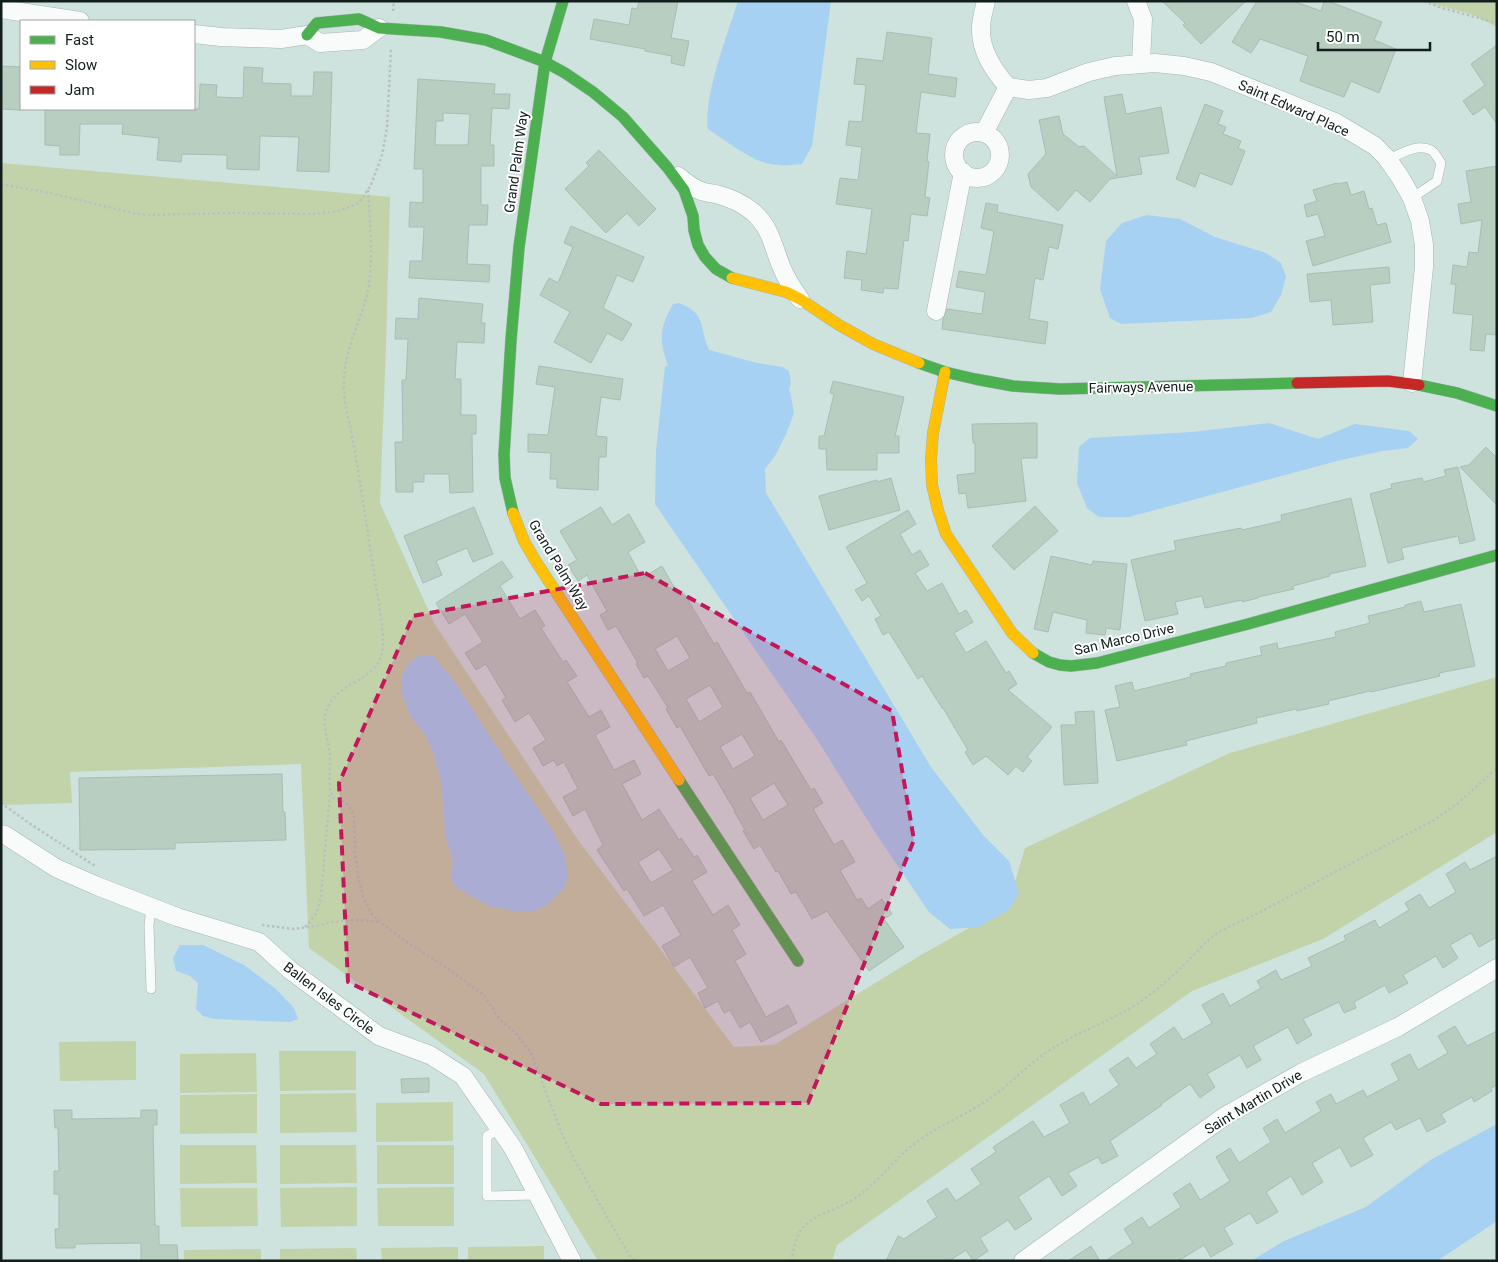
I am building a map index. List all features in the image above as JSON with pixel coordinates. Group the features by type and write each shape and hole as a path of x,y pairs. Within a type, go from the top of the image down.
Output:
{"street":[{"name":"Grand Palm Way","path":"563,1 545,62 520,238 504,456 509,500 515,521 524,541 798,960"},
{"path":"984,133 1008,87 996,74 982,43 981,29 986,1"},
{"path":"1136,1 1143,19 1141,64"},
{"path":"1,9 73,20"},
{"path":"195,34 280,39 307,35 320,43 363,40 385,28"},
{"name":"Fairways Avenue","path":"385,28 441,32 486,40 545,62 565,73 593,92 623,117 684,190 698,244 705,257 716,269 731,278 773,288 800,299 839,325 873,344 945,372 1014,386 1060,389 1388,381 1440,388 1471,396 1497,406"},
{"name":"Saint Edward Place","path":"1008,87 1028,90 1047,88 1089,72 1115,66 1141,64 1184,66 1212,72 1335,122 1375,146 1400,176 1412,198 1420,221 1424,246 1424,267 1412,383"},
{"path":"969,133 984,133 995,141 1000,154 996,168 991,173 978,178 963,172 955,159 954,151 962,137 969,133"},
{"name":"Fairways Avenue","path":"667,168 701,191 738,202 754,213 764,224 772,239 788,281 800,299"},
{"path":"936,311 963,172"},
{"name":"San Marco Drive","path":"945,372 933,434 931,459 932,485 946,534 1012,633 1022,645 1035,655 1050,662 1065,666 1097,663 1248,624 1497,555"},
{"name":"Ballen Isles Circle","path":"1,834 6,835 56,868 97,886 178,917 259,942 290,970 379,1036 430,1055 463,1076 513,1148 572,1261"},
{"name":"Saint Martin Drive","path":"1023,1261 1225,1116 1301,1073 1398,1027 1497,968"}],"lane":[{"path":"1388,160 1421,147 1432,150 1441,163 1436,181 1412,198"},
{"path":"151,907 149,926 151,989"},
{"path":"499,1129 487,1136 487,1196 538,1195"}],"path":[{"path":"1,184 148,215 313,214 338,211 359,203 371,185 382,156 387,128 385,28 394,1"},
{"path":"1424,1 1442,8 1497,23"},
{"path":"304,928 316,914 321,898 330,806 330,754 325,717 330,702 342,689 373,671 380,661 383,644 353,439 346,408 344,382 346,360 367,293 370,255 368,190"},
{"path":"792,1261 796,1240 805,1225 823,1213 843,1205 858,1196 900,1156 934,1130 985,1102 1027,1067 1069,1038 1119,1015 1144,999 1171,977 1205,943 1220,932 1432,820 1458,803 1497,768"},
{"path":"330,792 333,798 348,804 354,815 355,854 364,900 372,914 484,996 499,1019 515,1032 531,1053 562,1134 574,1159 634,1261"},
{"path":"1,803 98,868"},
{"path":"259,924 294,929 356,920 382,923"}],"highlighted area":[{"path":"645,573 892,711 914,840 808,1103 601,1104 348,982 339,783 413,616"}],"green space":[{"path":"1423,1 1497,1 1497,27 1474,15"},
{"path":"1,163 390,197 380,503 434,623 578,840 734,1047 774,1045 921,955 1008,906 1025,848 1230,753 1497,677 1497,832 1323,939 1192,991 837,1245 832,1261 598,1261 484,1074 309,948 301,764 70,772 72,803 1,805"},
{"path":"136,1041 136,1080 60,1081 59,1042"},
{"path":"279,1051 356,1051 356,1090 280,1091"},
{"path":"256,1053 257,1092 180,1093 180,1054"},
{"path":"356,1093 357,1132 280,1133 280,1094"},
{"path":"257,1094 257,1133 180,1134 180,1095"},
{"path":"453,1102 453,1141 376,1142 376,1103"},
{"path":"180,1145 256,1145 257,1183 180,1184"},
{"path":"280,1145 356,1145 357,1183 280,1184"},
{"path":"377,1145 454,1145 454,1184 377,1184"},
{"path":"357,1187 357,1226 281,1227 280,1188"},
{"path":"454,1187 454,1226 378,1226 377,1188"},
{"path":"180,1188 257,1188 258,1226 181,1227"},
{"path":"544,1246 544,1261 468,1261 468,1247"},
{"path":"458,1247 458,1261 382,1261 381,1248"},
{"path":"356,1248 357,1261 280,1261 280,1249"},
{"path":"261,1249 261,1261 184,1261 184,1250"}],"water":[{"path":"738,1 831,1 812,146 802,164 778,165 762,162 738,150 708,129 709,99"},
{"path":"1147,215 1180,219 1215,237 1266,253 1281,263 1286,277 1281,295 1271,312 1252,318 1121,324 1110,318 1100,289 1106,241 1122,223"},
{"path":"679,303 694,311 698,316 709,350 757,363 782,367 789,371 791,382 789,390 794,413 775,456 765,469 766,493 931,767 983,835 1009,861 1019,893 1009,910 978,927 950,929 929,912 876,834 818,741 655,504 656,451 665,366 668,366 663,348 662,334 665,321 673,304"},
{"path":"1269,423 1318,439 1355,424 1409,431 1418,439 1408,448 1382,451 1341,460 1129,517 1099,517 1087,508 1077,483 1079,447 1090,438 1192,432"},
{"path":"420,655 433,656 453,679 551,828 564,852 568,875 564,888 548,904 534,911 519,912 489,906 456,888 451,878 453,862 446,838 441,782 432,749 424,733 412,719 401,692 402,675 410,662"},
{"path":"180,945 203,945 244,965 276,989 294,1008 298,1019 290,1022 215,1019 203,1016 196,1009 198,983 190,976 176,971 173,958"},
{"path":"1497,1124 1497,1221 1437,1261 1251,1261 1284,1241 1366,1207 1432,1159"}],"building":[{"path":"639,1 678,1 671,38 689,41 684,66 671,63 672,56 590,39 594,19 629,25 632,8 637,9"},
{"path":"1162,1 1246,1 1201,44 1183,25 1185,23"},
{"path":"1257,1 1293,1 1321,11 1324,1 1328,1 1382,22 1374,40 1396,49 1379,93 1351,81 1344,97 1300,81 1308,56 1260,39 1251,53 1232,42"},
{"path":"887,32 932,38 928,74 957,78 955,97 921,92 916,133 930,134 925,197 930,198 927,216 911,214 908,241 904,240 898,289 884,288 883,293 861,290 862,280 844,278 847,251 866,254 872,209 836,204 840,178 858,180 862,147 846,145 849,121 862,122 866,85 854,84 857,58 883,61"},
{"path":"1497,45 1497,124 1485,107 1473,115 1463,101 1485,85 1471,64"},
{"path":"1,66 20,67 20,110 1,109"},
{"path":"244,67 263,68 262,83 291,84 291,96 313,96 314,72 332,72 329,172 297,171 299,137 260,136 259,170 227,169 227,155 182,154 181,162 157,160 159,138 122,134 123,124 80,124 79,155 60,155 60,146 45,145 45,110 195,110 199,109 200,84 217,85 216,97 243,98"},
{"path":"418,79 495,84 494,94 510,94 509,109 492,108 490,145 494,145 494,166 481,166 481,205 488,205 487,225 469,225 467,264 490,265 489,282 409,278 410,261 422,261 424,227 409,227 410,202 423,203 423,169 414,169","holes":["443,113 470,114 468,145 435,145 436,121 443,121"]},
{"path":"1122,94 1126,114 1161,107 1169,153 1139,157 1142,174 1110,179 1090,202 1076,190 1058,211 1031,187 1028,174 1046,154 1039,120 1059,116 1063,134 1079,147 1084,146 1117,176 1104,97"},
{"path":"1205,104 1223,111 1218,124 1226,127 1223,134 1241,141 1238,148 1245,151 1232,185 1200,173 1195,187 1176,179"},
{"path":"599,150 656,209 639,226 627,213 606,233 565,189 589,166 586,163"},
{"path":"1497,166 1497,335 1486,334 1484,351 1470,350 1473,315 1453,313 1456,284 1451,284 1453,265 1467,267 1469,252 1478,253 1482,220 1461,224 1458,204 1471,202 1466,171"},
{"path":"1347,182 1351,195 1364,191 1369,209 1372,208 1377,225 1386,223 1391,242 1313,266 1306,241 1325,236 1318,214 1307,217 1304,205 1317,201 1313,190"},
{"path":"986,203 998,205 997,212 1063,225 1058,249 1049,247 1043,280 1035,278 1029,319 1048,322 1045,344 942,329 947,309 982,314 985,292 956,287 959,271 986,275 994,231 981,228"},
{"path":"571,226 644,257 633,282 617,275 603,308 632,324 622,341 607,333 591,363 554,342 570,312 540,295 549,278 558,283 573,247 564,243"},
{"path":"1389,267 1390,283 1370,285 1373,322 1333,325 1331,300 1310,302 1307,274"},
{"path":"419,298 483,304 481,323 485,323 484,343 457,342 455,379 461,379 461,415 476,415 476,434 472,434 473,492 450,493 449,474 424,474 424,482 413,482 413,492 396,492 395,442 403,442 402,380 406,380 408,339 395,339 396,318 418,319"},
{"path":"539,366 623,379 620,400 601,397 596,436 607,437 606,457 599,457 598,490 557,488 557,479 550,479 551,453 528,452 528,434 548,435 555,387 536,384"},
{"path":"833,381 904,397 895,436 899,436 899,453 877,453 877,470 827,470 826,449 819,449 819,436 824,436 834,394 830,393"},
{"path":"1037,423 1037,458 1021,458 1026,501 968,508 966,493 959,494 957,475 975,473 975,443 973,443 972,424"},
{"path":"1486,447 1497,458 1497,505 1460,467 1469,465"},
{"path":"1458,467 1475,540 1460,544 1458,536 1401,548 1404,559 1388,563 1370,494 1392,488 1391,484 1422,478 1423,482 1446,476 1444,470"},
{"path":"891,478 900,510 829,530 819,496"},
{"path":"1351,498 1366,566 1329,574 1330,576 1293,586 1294,589 1242,602 1242,600 1205,608 1202,596 1175,602 1178,614 1145,621 1131,560 1176,550 1174,541 1241,528 1242,530 1282,521 1281,515"},
{"path":"1035,506 1058,531 1014,570 992,546"},
{"path":"474,507 493,554 473,562 467,548 436,561 442,575 423,583 404,536"},
{"path":"601,507 612,525 629,514 645,542 628,552 642,578 662,566 679,596 684,593 714,644 717,642 747,693 750,692 779,742 781,740 811,790 814,788 823,803 813,809 834,845 842,840 855,862 840,870 857,900 861,898 868,909 882,899 892,914 884,919 904,947 869,971 827,911 812,919 796,892 791,894 760,845 754,849 743,831 745,830 735,811 713,774 709,776 680,726 677,728 666,709 668,708 648,676 644,678 636,664 638,663 616,626 608,630 600,615 607,611 587,575 578,581 568,565 577,560 560,531","holes":["677,636 690,658 668,671 655,649","710,685 723,707 699,722 686,699","742,734 755,756 733,769 720,747","774,783 788,805 763,820 750,798"]},
{"path":"908,510 916,524 900,534 912,555 920,550 929,565 915,573 927,591 942,583 959,614 966,610 973,622 954,633 966,653 986,641 1006,673 1009,671 1017,684 1008,690 1052,727 1027,757 1032,761 1023,772 1016,766 1008,775 986,756 973,765 965,752 968,750 922,676 918,679 889,632 883,635 875,619 881,616 869,596 862,601 855,590 867,583 846,547"},
{"path":"1051,556 1092,565 1093,561 1127,564 1120,630 1106,628 1105,635 1086,633 1087,620 1053,612 1048,632 1034,629"},
{"path":"502,561 513,577 500,586 520,619 535,610 545,626 541,628 563,662 566,660 577,676 567,682 589,717 601,710 610,727 595,735 614,770 634,760 641,774 622,784 642,820 659,809 679,840 681,838 694,857 697,855 707,872 692,881 713,915 728,905 740,925 732,930 746,954 735,961 766,1017 788,1005 797,1023 761,1042 750,1022 740,1028 730,1010 724,1013 718,1001 705,1008 698,993 708,988 690,957 674,967 662,946 681,935 663,905 644,916 627,889 624,891 597,850 603,845 585,809 573,816 563,797 578,789 564,762 557,766 554,760 543,766 533,748 546,740 529,713 515,722 502,700 506,698 486,664 476,670 465,653 483,642 465,614 449,624 436,603","holes":["659,849 673,870 651,883 638,862"]},
{"path":"1421,601 1424,612 1461,604 1475,666 1439,673 1440,676 1328,701 1329,704 1256,718 1257,723 1186,741 1187,745 1117,761 1105,710 1120,707 1115,686 1132,682 1134,691 1191,677 1190,674 1226,666 1226,663 1262,655 1260,647 1277,643 1278,649 1336,637 1335,632 1370,623 1368,616"},
{"path":"1094,711 1098,783 1064,785 1061,725 1076,725 1075,712"},
{"path":"282,774 286,840 175,843 175,849 80,850 79,778"},
{"path":"1497,856 1497,937 1479,947 1471,933 1450,945 1458,958 1443,968 1436,956 1403,975 1408,983 1389,993 1385,985 1354,1002 1356,1008 1344,1013 1339,1002 1303,1019 1312,1035 1297,1044 1288,1027 1253,1046 1261,1060 1247,1068 1240,1055 1207,1074 1215,1087 1200,1098 1190,1084 1110,1141 1118,1156 1102,1164 1098,1157 1068,1173 1077,1186 1062,1196 1049,1176 1018,1197 1032,1219 1015,1230 1008,1220 980,1238 988,1251 973,1261 966,1250 949,1261 886,1261 898,1236 904,1239 937,1217 927,1201 947,1188 956,1201 981,1184 971,1169 996,1152 993,1147 1033,1121 1044,1137 1070,1123 1060,1105 1083,1092 1090,1105 1119,1085 1109,1070 1128,1057 1136,1068 1157,1054 1150,1044 1174,1027 1183,1040 1212,1023 1202,1005 1223,993 1230,1006 1261,988 1257,981 1276,970 1281,980 1312,966 1308,958 1346,940 1344,936 1375,920 1379,928 1409,910 1405,903 1420,894 1429,908 1456,892 1446,874 1465,862 1470,870"},
{"path":"1455,1026 1467,1046 1497,1031 1497,1085 1491,1088 1492,1091 1474,1102 1472,1097 1441,1114 1446,1122 1427,1132 1420,1118 1396,1130 1391,1122 1363,1138 1373,1155 1351,1167 1340,1147 1312,1163 1323,1182 1302,1195 1291,1176 1266,1192 1278,1212 1257,1224 1250,1213 1224,1228 1233,1244 1211,1257 1204,1245 1178,1261 1105,1261 1133,1243 1124,1229 1142,1217 1149,1228 1181,1207 1173,1194 1190,1183 1200,1200 1230,1181 1216,1157 1230,1148 1239,1163 1271,1142 1263,1128 1277,1119 1285,1133 1321,1111 1316,1102 1331,1094 1336,1104 1363,1090 1367,1097 1399,1080 1391,1064 1410,1054 1418,1070 1448,1053 1438,1036"},
{"path":"429,1078 429,1092 402,1093 401,1079"},
{"path":"54,1110 72,1110 72,1119 141,1118 141,1110 157,1110 157,1125 153,1125 155,1226 159,1226 159,1245 177,1245 178,1261 141,1261 141,1243 75,1244 75,1248 56,1248 55,1229 59,1229 59,1194 54,1194 54,1171 59,1171 58,1128 55,1128"},
{"path":"1091,1246 1100,1261 1068,1261"}],"traffic: fast":[{"path":"513,513 505,478 504,455 519,247 545,62 563,1"},
{"path":"307,35 317,23 359,19 379,28 441,32 486,40 545,62 565,73 593,92 623,117 667,167 684,190 693,216 698,245 705,257 716,269 732,278"},
{"path":"919,363 945,372 975,379 1013,386 1060,389 1297,383"},
{"path":"1419,385 1457,393 1497,406"},
{"path":"1033,653 1049,662 1060,665 1071,666 1097,663 1248,624 1497,555"},
{"path":"679,780 798,961"}],"traffic: slow":[{"path":"732,278 786,292 873,344 919,363"},
{"path":"945,372 933,433 931,459 932,485 938,510 946,534 1012,633 1033,653"},
{"path":"513,513 524,541 535,560 679,780"}],"traffic: jam":[{"path":"1297,383 1388,381 1419,385"}]}
